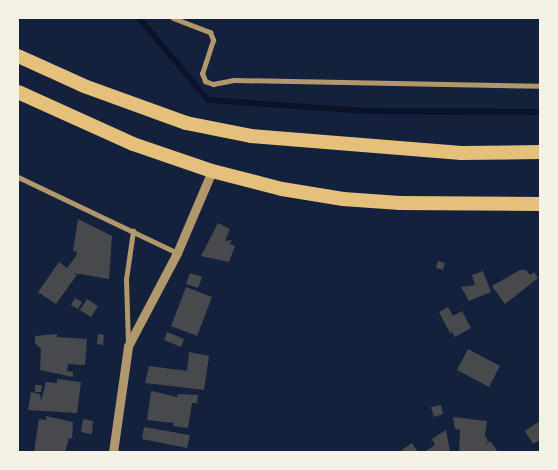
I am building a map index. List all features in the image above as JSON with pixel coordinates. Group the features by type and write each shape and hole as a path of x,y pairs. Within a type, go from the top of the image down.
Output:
{"highway":[{"path":"18,56 84,86 186,123 251,136 461,152 540,152"},
{"path":"18,92 90,127 212,171 282,189 343,199 449,205 540,204"}],"street":[{"path":"173,18 210,32 213,40 202,73 206,81 213,84 234,80 540,86"},
{"path":"128,346 177,253 212,171"},
{"path":"18,177 177,253"},
{"path":"113,452 128,346 126,279 133,231"}],"building":[{"path":"78,219 112,236 109,279 73,273 77,275 56,304 38,292 59,262 67,268 76,256 77,252 73,251"},
{"path":"218,223 230,229 225,241 232,240 230,244 235,246 229,262 201,256"},
{"path":"438,261 445,263 443,270 436,268"},
{"path":"520,270 526,270 530,275 534,272 538,278 505,304 492,286"},
{"path":"483,271 491,292 469,301 461,287 475,285 472,275"},
{"path":"190,273 202,277 198,288 186,284"},
{"path":"186,287 212,297 197,336 171,326"},
{"path":"75,298 82,302 78,309 71,305"},
{"path":"87,299 98,306 91,317 80,310"},
{"path":"448,307 453,316 462,311 471,328 455,337 452,332 450,333 439,312"},
{"path":"167,332 184,339 181,347 164,340"},
{"path":"57,334 57,337 87,339 85,365 68,364 67,371 73,372 73,377 40,370 41,349 35,343 35,336"},
{"path":"98,334 104,335 103,345 97,344"},
{"path":"468,349 500,366 489,387 457,370"},
{"path":"189,352 209,356 204,390 145,383 149,366 187,371"},
{"path":"57,379 81,382 77,413 28,410 31,392 40,394 41,401 46,382 57,383"},
{"path":"35,385 42,385 41,392 35,392"},
{"path":"151,391 177,397 178,394 198,395 197,403 192,403 188,428 173,426 174,423 147,420"},
{"path":"441,405 443,414 434,417 431,407"},
{"path":"46,416 73,422 72,439 69,438 65,452 34,452 39,419 46,420"},
{"path":"453,417 487,421 485,436 488,441 484,445 490,441 498,452 459,452 460,430 455,429"},
{"path":"83,419 93,421 92,434 81,432"},
{"path":"540,421 540,440 533,444 525,431"},
{"path":"144,427 190,435 187,448 142,439"},
{"path":"446,430 450,452 424,452 435,445 432,439"},
{"path":"412,443 418,452 404,452 402,450"}],"waterway":[{"path":"139,18 208,100 367,111 540,112"}]}
